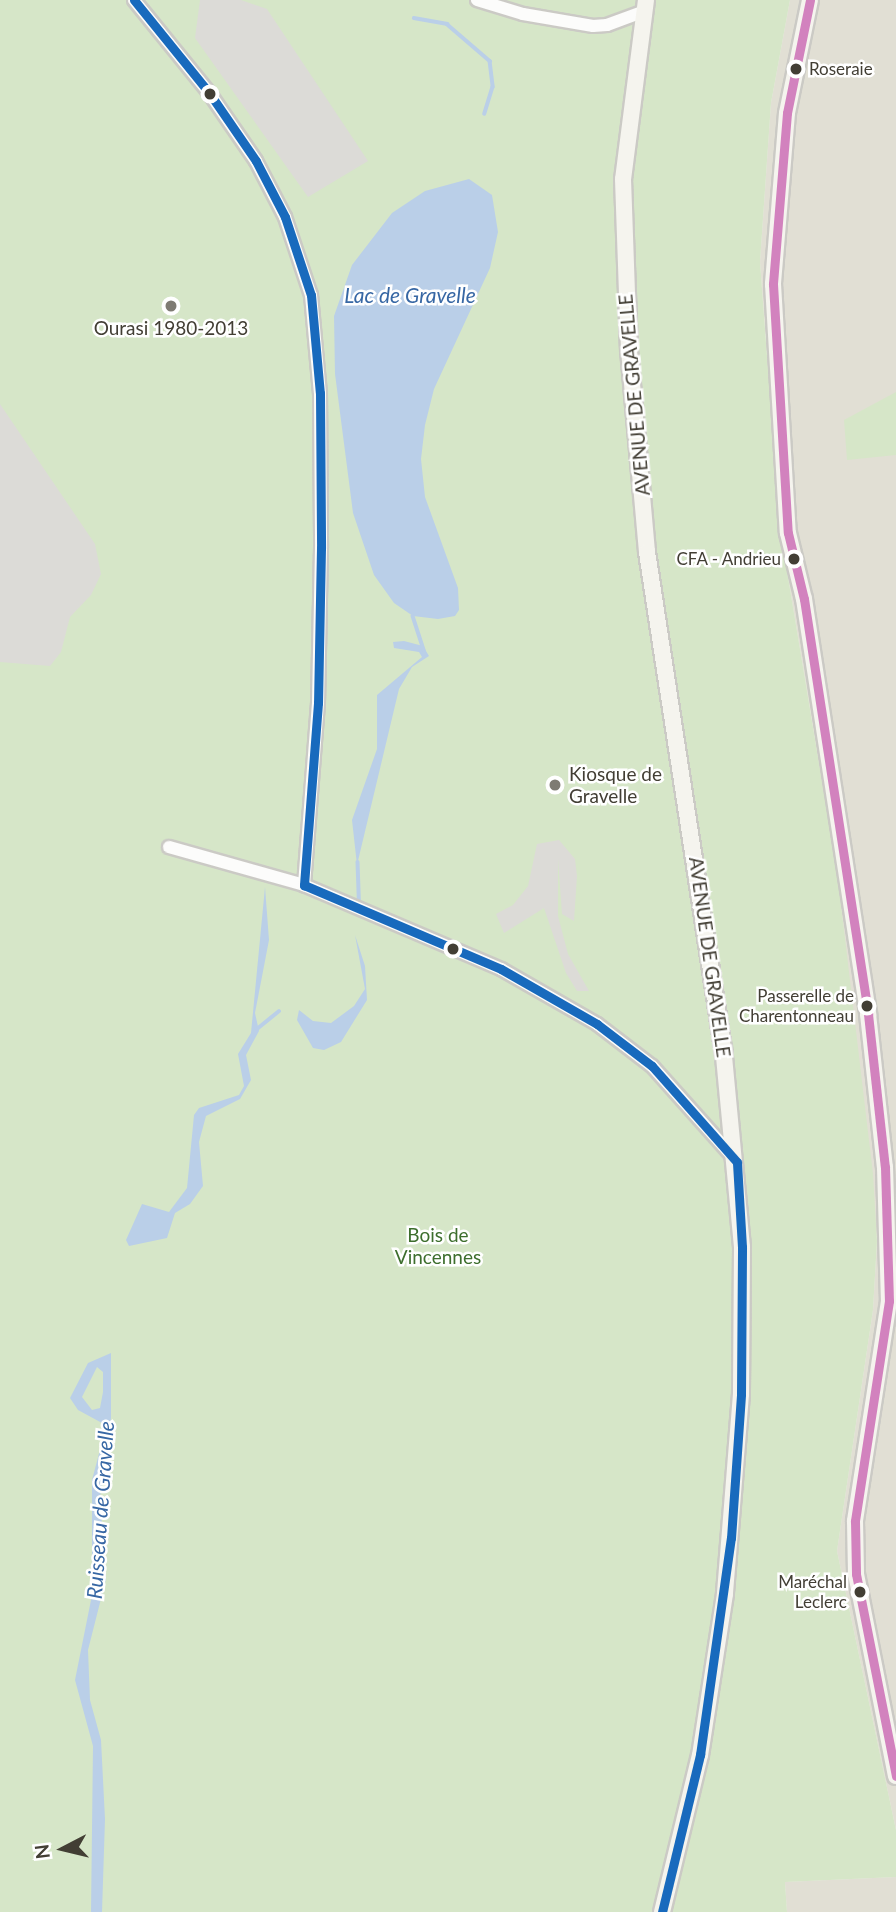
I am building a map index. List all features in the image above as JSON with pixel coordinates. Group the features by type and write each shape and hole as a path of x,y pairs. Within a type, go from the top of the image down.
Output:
{"street":[{"path":"134,0 210,94 257,161 285,217 311,295 320,393 321,548 318,703 304,885"},
{"path":"477,0 523,14 593,26 607,25 645,5"},
{"path":"810,0 787,113 773,284 788,533 804,599 868,1014 885,1167 889,1301 856,1521 856,1574 896,1776"},
{"name":"AVENUE DE GRAVELLE","path":"645,5 624,167 629,350 647,552 705,912 737,1162 743,1247 741,1394 731,1538 700,1755 662,1912"},
{"path":"169,847 304,885 501,969 597,1024 661,1074 737,1162"}],"shaded area":[{"path":"200,0 241,0 267,9 368,161 308,197 195,38"},
{"path":"790,0 896,0 896,1830 837,1551 873,1310 877,1241 837,871 780,529 760,262 771,103"},
{"path":"0,404 95,544 101,574 91,595 70,617 61,652 50,666 0,662"},
{"path":"559,840 575,859 577,876 574,921 562,914 558,859 558,916 568,954 589,991 577,991 566,973 544,908 504,933 496,914 513,905 528,886 537,844"},
{"path":"896,1877 896,1912 787,1912 785,1882"}],"green space":[{"name":"Bois de Vincennes","path":"0,0 790,0 771,103 760,262 780,529 837,871 873,1174 877,1241 873,1310 837,1551 896,1830 896,1877 785,1882 787,1912 0,1912"},
{"path":"896,392 896,455 847,460 844,420"}],"water":[{"name":"Lac de Gravelle","path":"469,179 492,195 498,232 490,268 434,389 425,425 421,459 425,497 458,588 459,610 455,616 438,619 413,616 394,603 374,575 353,513 335,374 334,316 352,265 392,213 425,191"},
{"path":"404,641 423,646 429,656 412,667 399,689 357,865 352,820 377,749 377,695 422,657 419,652 394,648 393,642"},
{"path":"265,887 269,940 255,1013 259,1031 246,1055 251,1080 240,1099 206,1116 199,1142 203,1186 190,1204 175,1213 167,1238 129,1246 126,1240 142,1204 169,1212 187,1188 194,1115 199,1108 239,1095 244,1086 238,1054 251,1033"},
{"path":"355,935 365,966 367,1000 341,1042 324,1050 313,1048 297,1020 299,1010 313,1021 331,1023 354,1006 365,989"},
{"name":"Ruisseau de Gravelle","path":"111,1353 111,1418 100,1497 106,1579 88,1650 90,1700 101,1740 105,1819 102,1912 91,1912 93,1746 75,1680 92,1595 92,1480 105,1431 102,1423 78,1410 70,1398 88,1363","holes":["97,1367 103,1372 100,1408 92,1410 82,1397"]}],"waterway":[{"path":"414,18 447,24 490,61 493,87 485,114"},
{"name":"Ruisseau de Gravelle","path":"413,616 424,650"},
{"name":"Ruisseau de Gravelle","path":"358,862 359,900"},
{"name":"Ruisseau de Gravelle","path":"257,1029 279,1011"}],"transit line":[{"path":"134,0 210,94 256,161 285,217 311,295 320,393 321,548 318,703 304,885"},
{"path":"810,0 787,113 773,284 788,533 804,599 868,1014 885,1167 889,1301 855,1521 856,1574 896,1776"},
{"path":"304,885 501,969 597,1024 652,1066 737,1162"},
{"path":"662,1912 700,1755 731,1538 741,1394 742,1247 737,1162"}],"place":[{"name":"Roseraie","path":"796,69"},
{"name":"Ourasi 1980-2013","path":"171,306"},
{"name":"CFA - Andrieu","path":"794,559"},
{"name":"Kiosque de Gravelle","path":"555,785"},
{"name":"Passerelle de Charentonneau","path":"867,1006"},
{"name":"Maréchal Leclerc","path":"860,1592"}]}
